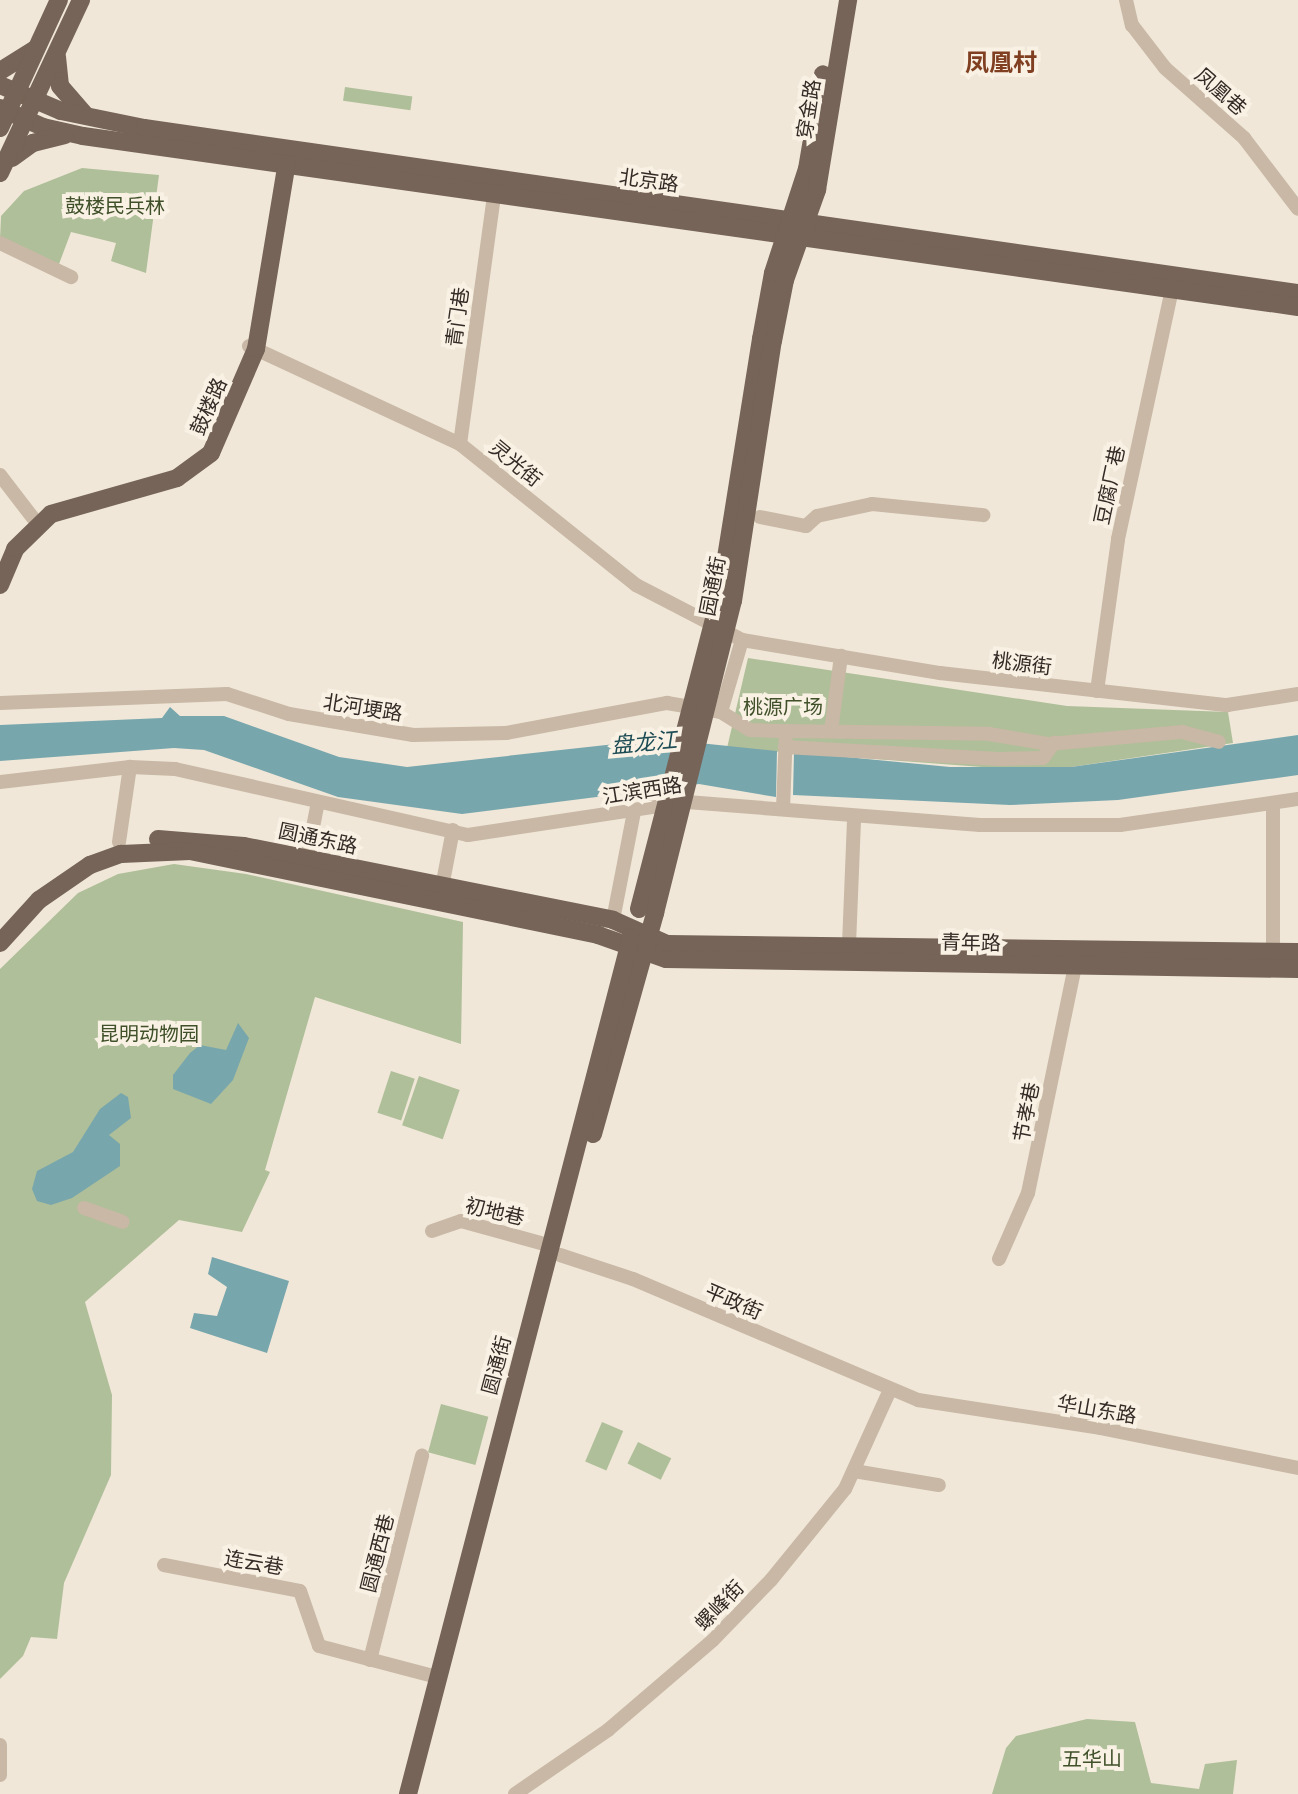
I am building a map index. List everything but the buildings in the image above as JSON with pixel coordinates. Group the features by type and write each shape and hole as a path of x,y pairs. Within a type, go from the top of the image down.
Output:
{"main road":[{"path":"3,116 17,94 59,0"},
{"path":"81,0 59,48 56,69 64,94 98,120"},
{"name":"穿金路","path":"796,230 836,0"},
{"name":"穿金路","path":"796,230 848,0"},
{"path":"0,71 21,63 38,45"},
{"path":"17,94 59,48"},
{"path":"0,173 26,120 17,94"},
{"name":"北京路","path":"17,94 98,120 1172,290 1298,307"},
{"name":"北京路","path":"3,116 83,136 494,195 1298,293"},
{"path":"0,173 33,143 83,136"},
{"name":"鼓楼路","path":"0,585 15,549 51,514 159,484 195,468 224,429 253,348 283,166"},
{"name":"园通街","path":"638,943 733,601 767,340 796,230"},
{"name":"鼓楼路","path":"0,562 33,518 65,499 157,477 191,462 217,426 253,348"},
{"name":"圆通东路","path":"0,926 58,870 119,842 190,838 638,943"},
{"name":"圆通东路","path":"0,943 62,882 121,854 190,851 442,887 613,920 638,943"},
{"name":"青年路","path":"638,943 1298,952"},
{"name":"青年路","path":"638,943 666,959 1298,969"},
{"name":"圆通街","path":"408,1794 638,943"},
{"name":"圆通街","path":"418,1794 441,1678"}],"street":[{"name":"凤凰巷","path":"1126,0 1132,25 1165,68 1244,138 1298,209"},
{"name":"青门巷","path":"460,444 494,195"},
{"path":"0,243 71,277"},
{"name":"豆腐厂巷","path":"1097,691 1118,539 1172,290"},
{"name":"灵光街","path":"253,348 460,444 636,585 742,640"},
{"path":"0,475 33,518"},
{"path":"760,517 806,526 817,516 872,504 983,515"},
{"path":"721,712 742,640"},
{"name":"桃源街","path":"742,640 1097,691 1227,705 1298,694"},
{"path":"831,731 841,656"},
{"name":"北河埂路","path":"0,703 227,694 289,714 413,735 506,733 667,703 721,712 750,730 989,734 1054,743"},
{"path":"782,804 786,731"},
{"path":"785,748 999,759 1043,758 1054,743 1182,732 1219,742"},
{"path":"1182,732 1183,749"},
{"path":"119,842 130,767"},
{"name":"江滨西路","path":"0,782 130,767 224,777 318,802 468,835 700,802 782,804 854,818 1120,825 1298,799"},
{"path":"305,866 318,802"},
{"path":"1273,804 1273,952"},
{"path":"613,920 634,812"},
{"path":"849,945 854,818"},
{"path":"442,887 453,830"},
{"name":"节孝巷","path":"999,1259 1028,1193 1075,967"},
{"path":"84,1208 123,1222"},
{"name":"初地巷","path":"432,1231 461,1221 556,1250"},
{"name":"平政街","path":"556,1250 633,1279 890,1390"},
{"name":"华山东路","path":"890,1390 940,1406 1100,1428 1298,1468"},
{"name":"螺峰街","path":"515,1794 608,1730 713,1640 797,1552 854,1471 890,1390"},
{"name":"圆通西巷","path":"370,1660 422,1456"},
{"path":"854,1471 939,1485"},
{"name":"连云巷","path":"164,1565 300,1591 319,1646 441,1678"},
{"path":"0,1745 0,1775"}],"green space":[{"path":"345,87 412,96 410,110 343,101"},
{"name":"鼓楼民兵林","path":"82,168 159,175 146,273 111,261 116,243 71,232 59,264 0,239 1,216 24,191"},
{"name":"桃源广场","path":"748,658 1067,706 1228,712 1233,743 1071,767 1009,769 727,748"},
{"name":"昆明动物园","path":"174,864 246,874 463,922 461,1044 315,997 265,1170 270,1172 242,1232 179,1220 85,1302 112,1395 111,1475 64,1583 57,1639 31,1637 23,1656 0,1679 0,969 78,893 118,874"},
{"path":"391,1071 415,1079 401,1121 377,1113"},
{"path":"419,1076 460,1090 443,1139 402,1125"},
{"path":"441,1404 488,1417 475,1465 428,1452"},
{"path":"602,1422 623,1431 606,1471 585,1462"},
{"path":"638,1442 671,1458 661,1480 627,1464"},
{"name":"五华山","path":"1087,1719 1135,1722 1151,1783 1199,1789 1205,1764 1237,1760 1233,1794 992,1794 1006,1748 1016,1736"}],"water":[{"name":"盘龙江","path":"170,707 180,716 224,716 339,757 407,767 661,739 777,751 776,797 699,784 462,814 338,797 204,750 174,748 0,761 0,725 162,718"},
{"path":"1298,735 1298,775 1118,800 1010,805 793,795 794,752 950,767 1071,767"},
{"path":"238,1023 249,1038 233,1080 211,1104 173,1089 173,1075 190,1053 200,1045 226,1050"},
{"path":"121,1093 128,1097 131,1118 109,1135 120,1144 120,1166 72,1198 51,1205 37,1201 32,1189 37,1171 73,1152 100,1109"},
{"path":"212,1257 289,1281 267,1353 190,1328 194,1313 217,1316 227,1287 208,1274"}],"district":[{"name":"凤凰村","path":"1001,63"}]}
